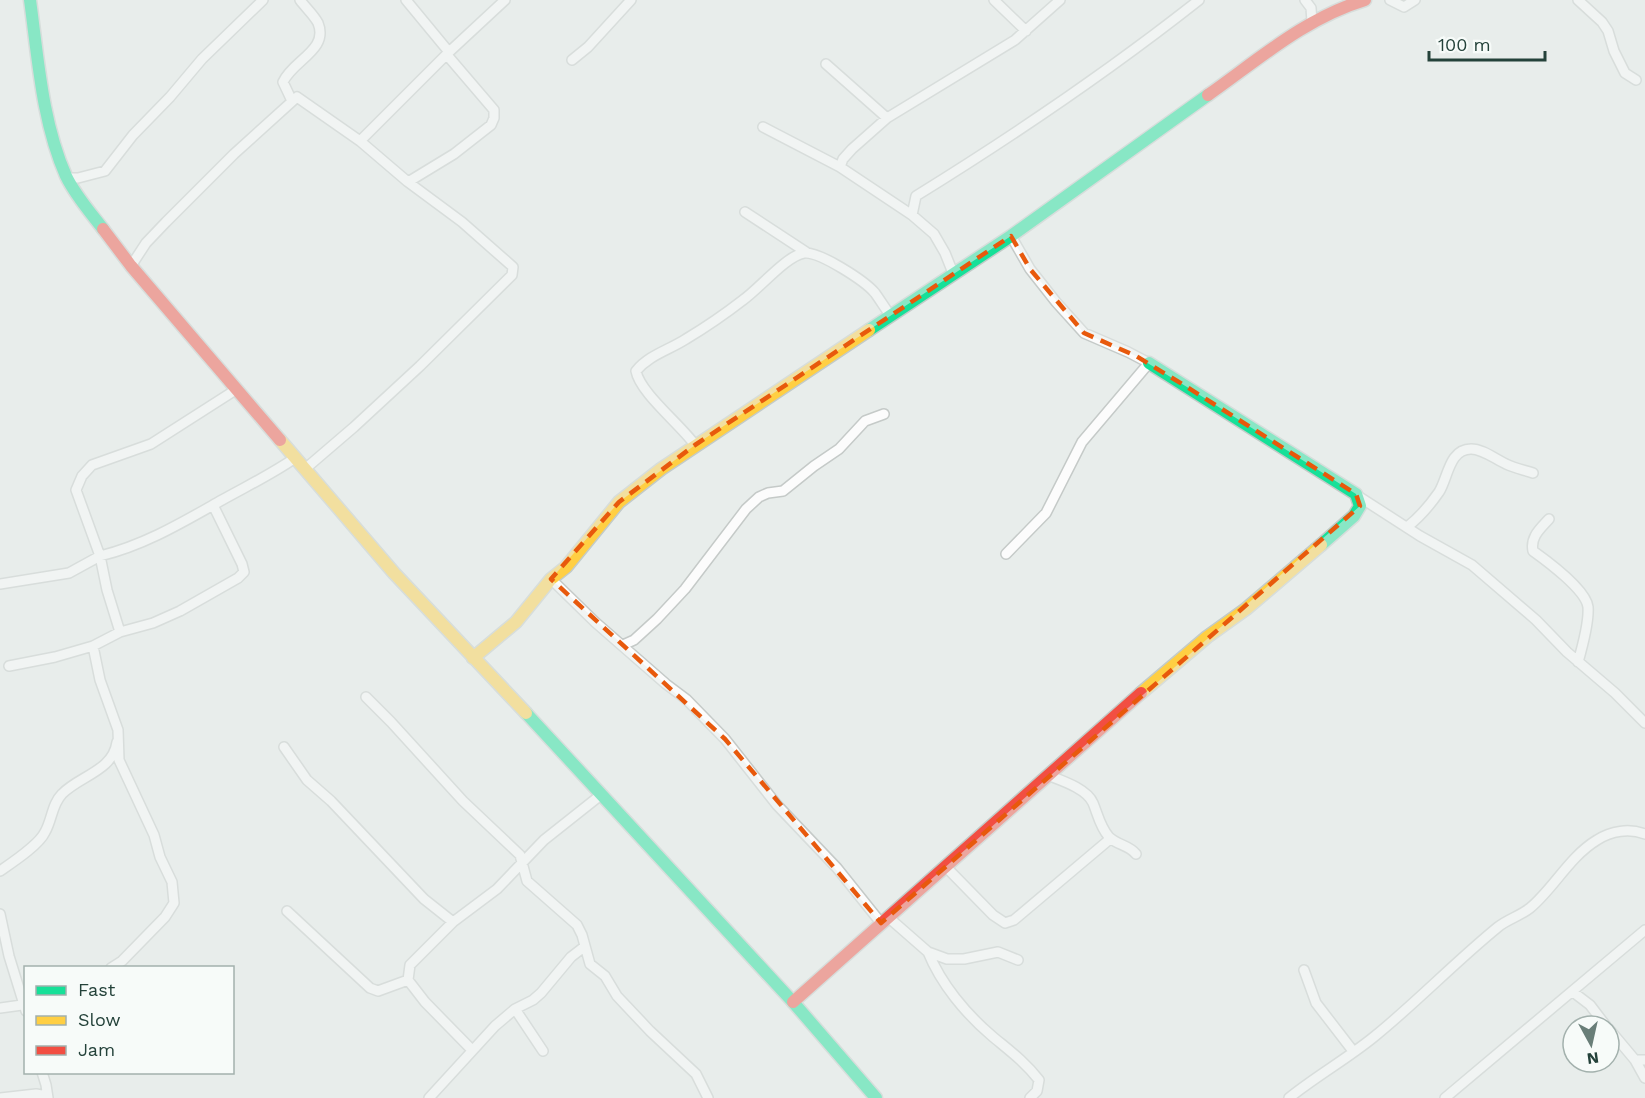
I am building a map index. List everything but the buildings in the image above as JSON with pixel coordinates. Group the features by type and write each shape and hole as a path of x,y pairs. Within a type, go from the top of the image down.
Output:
{"street":[{"path":"30,0 42,91 57,153 67,178 84,205 131,266 394,573 793,1002 876,1098"},
{"path":"67,178 78,178 105,171 133,135 170,97 202,59 263,0"},
{"path":"292,101 283,82 286,75 318,45 320,34 317,22 300,0"},
{"path":"406,0 494,110 491,125 454,154 408,182"},
{"path":"360,141 505,0"},
{"path":"572,60 588,47 631,0"},
{"path":"994,0 1026,31"},
{"path":"840,167 843,159 852,149 888,118 1000,51 1060,0"},
{"path":"912,215 916,196 1002,143 1150,39 1199,0"},
{"path":"1305,0 1311,8 1312,22"},
{"path":"473,658 516,622 552,579 584,547 619,502 638,486 695,445 1011,236 1269,50 1312,22 1354,2 1365,0"},
{"path":"1390,0 1404,7 1415,0"},
{"path":"1578,0 1602,22 1625,73 1636,80"},
{"path":"826,64 888,118"},
{"path":"131,266 146,243 166,222 234,154 297,97 360,141 408,182 462,222 513,267 513,275 420,366 305,469"},
{"path":"763,127 840,167 912,215 934,234 953,273"},
{"path":"745,212 806,252 862,280 874,292 890,315"},
{"path":"1011,236 1030,269 1084,333 1149,363 1407,527 1472,565 1536,620 1645,723"},
{"path":"695,445 656,402 637,378 636,371 646,361 684,340 738,305 774,274 784,262 806,252"},
{"path":"1006,554 1046,513 1082,442 1149,363"},
{"path":"120,632 106,590 100,556 76,490 82,476 92,465 151,444 237,389"},
{"path":"623,645 634,640 657,619 759,496 783,491 839,449 865,422 884,414"},
{"path":"1407,527 1440,490 1449,467 1460,452 1471,449 1484,452 1508,465 1533,473"},
{"path":"0,584 69,573 100,556 126,549 164,533 295,458"},
{"path":"793,1002 1050,776 1118,713 1207,637 1246,609 1354,516 1360,506 1358,496"},
{"path":"9,666 55,657 93,646 120,632 153,623 180,611 238,578 244,572 213,505"},
{"path":"1549,519 1536,533 1532,543 1533,551 1558,568 1585,599 1588,607 1578,662"},
{"path":"552,579 595,622 686,699 725,739 777,805 885,920 928,952 947,959 964,959 998,952 1018,960"},
{"path":"93,646 100,680 118,730 119,760 154,835 160,857 172,882 174,903 165,917 122,961 114,966"},
{"path":"366,698 468,806 520,855 521,866 527,881 577,925 582,934 590,964 604,976 617,996 650,1031 696,1074 708,1098"},
{"path":"0,871 42,838 60,796 70,786 101,768 110,759 116,746 118,730"},
{"path":"284,747 307,780 331,801 424,899 453,922"},
{"path":"1050,776 1080,790 1092,800 1101,825 1110,839 1132,849 1136,854"},
{"path":"472,1050 425,1002 408,980 410,965 453,922 498,889 544,840 602,794"},
{"path":"1289,1098 1390,1023 1441,975 1500,925 1528,910 1579,854 1595,841 1611,833 1630,830 1645,834"},
{"path":"945,866 993,915 1005,923 1014,920 1110,839"},
{"path":"287,910 370,988 378,991 408,980"},
{"path":"0,916 24,1008 0,1008"},
{"path":"1445,1098 1645,930"},
{"path":"429,1098 472,1050 515,1009 541,993 571,957 584,947"},
{"path":"928,952 942,979 974,1019 1015,1052 1039,1080 1036,1091 1030,1098"},
{"path":"1304,970 1316,1003 1353,1051"},
{"path":"1573,992 1597,1014"},
{"path":"515,1009 543,1051"},
{"path":"1621,1043 1635,1060 1645,1078"},
{"path":"1635,1060 1645,1060"},
{"path":"0,1098 36,1094 47,1097 43,1074"}],"highlighted area":[{"path":"1011,236 1030,269 1084,333 1136,356 1187,387 1356,494 1360,506 881,923 725,739 551,579 619,502 695,445"}],"traffic: fast":[{"path":"30,0 42,90 51,134 66,176 103,229"},
{"path":"869,330 1011,236 1208,95"},
{"path":"1149,363 1356,494 1360,506 1354,516 1321,545"},
{"path":"526,713 793,1002 876,1098"}],"traffic: slow":[{"path":"473,658 516,622 551,579 566,567 619,502 661,469 869,330"},
{"path":"280,440 394,573 526,713"},
{"path":"1141,693 1207,637 1246,609 1321,545"}],"traffic: jam":[{"path":"1208,95 1302,29 1343,8 1365,0"},
{"path":"103,229 131,266 280,440"},
{"path":"793,1002 1141,693"}]}
